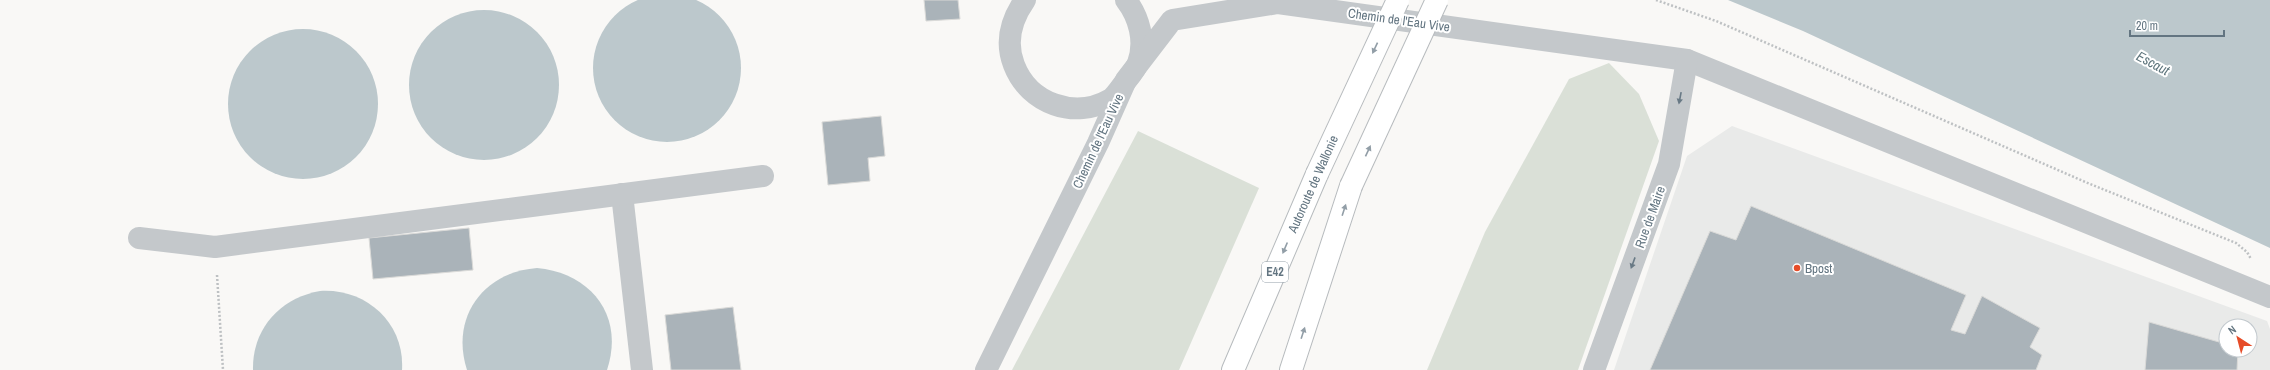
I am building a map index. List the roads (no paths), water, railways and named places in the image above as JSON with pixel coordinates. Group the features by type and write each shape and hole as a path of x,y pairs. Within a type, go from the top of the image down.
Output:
{"highway":[{"name":"Autoroute de Wallonie","path":"1233,370 1317,174 1398,0"},
{"path":"1290,370 1352,186 1437,0"}],"street":[{"path":"1026,0 1016,13 1010,34 1010,55 1018,76 1031,92 1050,104 1071,109 1092,107 1112,98 1138,64 1142,42 1138,20 1126,0"},
{"name":"Chemin de l'Eau Vive","path":"986,370 1098,142 1126,80 1172,20 1278,3 1687,60 2269,296"},
{"name":"Rue de Maire","path":"1594,370 1669,164 1687,60"},
{"path":"139,238 215,247 763,176"},
{"path":"622,194 642,370"}],"water":[{"path":"674,-6 688,-3 708,6 724,21 729,27 738,47 741,68 740,82 732,103 729,109 714,125 708,130 688,139 674,142 660,142 646,139 626,130 605,109 594,82 593,61 596,47 605,27 626,6 653,-5"},
{"name":"Escaut","path":"1728,0 2270,0 2270,248 1803,31"},
{"path":"477,10 491,10 506,13 519,19 532,27 542,37 556,63 559,85 558,100 553,114 542,133 532,143 506,157 491,160 477,160 462,157 449,151 436,143 426,133 412,107 409,92 409,78 412,63 418,50 426,37 436,27 462,13"},
{"path":"296,29 310,29 325,32 338,38 351,46 361,56 375,82 378,104 377,119 372,133 361,152 351,162 325,176 310,179 296,179 281,176 268,170 255,162 245,152 231,126 228,111 228,97 231,82 237,69 245,56 255,46 281,32"},
{"path":"537,268 556,272 573,278 588,288 599,301 607,315 611,332 611,350 607,370 467,370 463,351 463,333 467,316 475,301 487,288 501,278 518,271"},
{"path":"320,291 353,295 367,302 379,312 390,324 397,337 401,353 402,370 253,370 257,341 271,318 281,308 293,301"}],"place":[{"name":"Bpost","path":"1797,268"}]}
